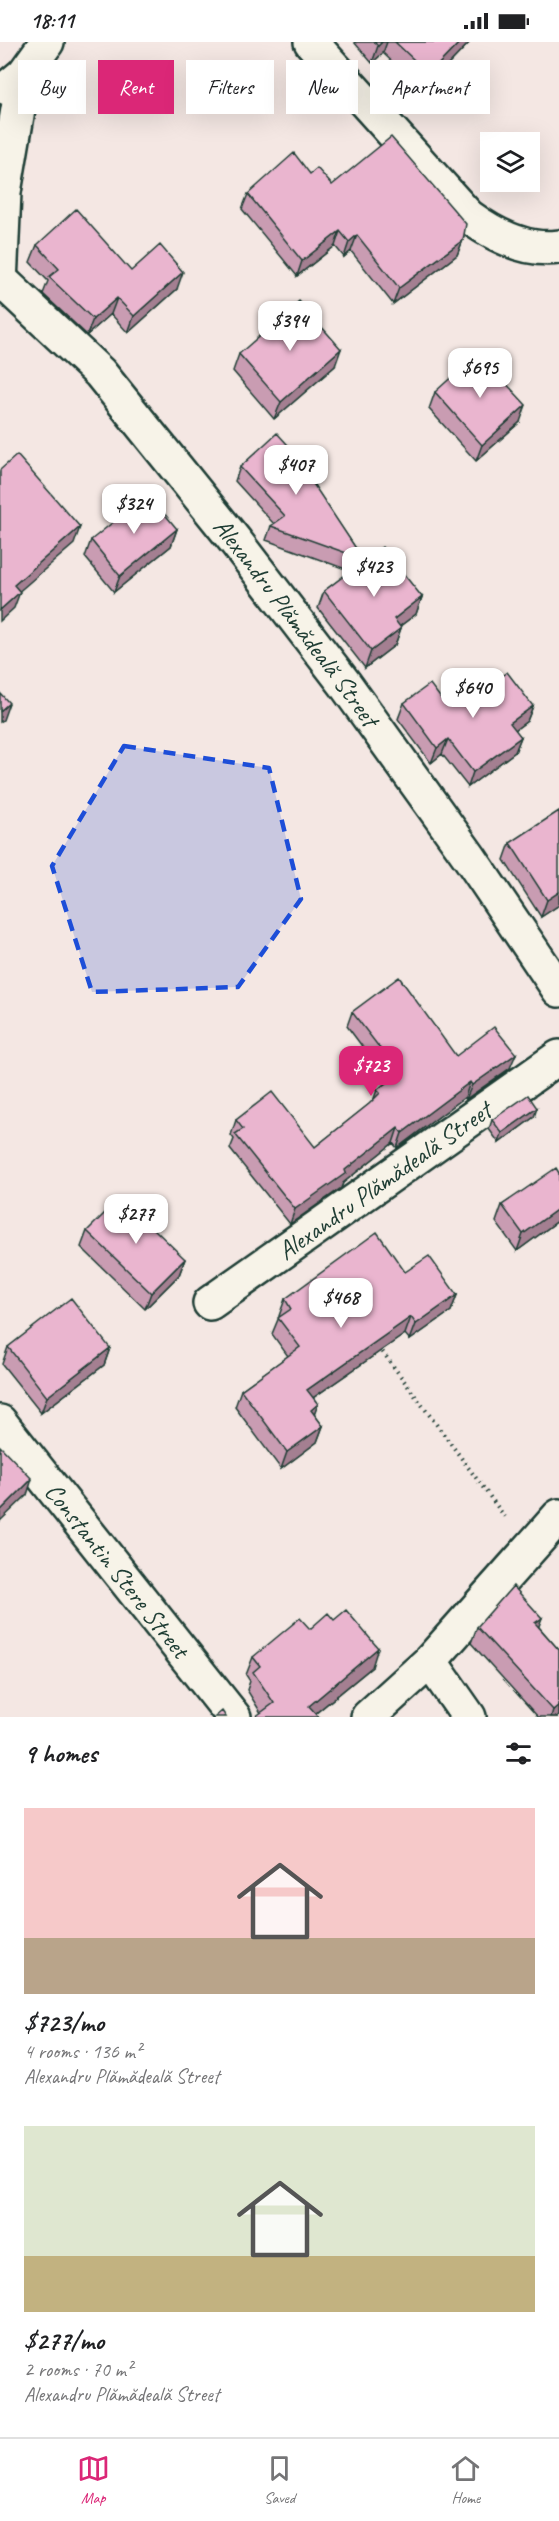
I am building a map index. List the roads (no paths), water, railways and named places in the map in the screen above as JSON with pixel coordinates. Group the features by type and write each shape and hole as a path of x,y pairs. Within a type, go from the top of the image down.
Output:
{"street":[{"path":"1,282 4,192 12,83 47,42"},
{"path":"311,42 468,216 491,233 525,245 559,247"},
{"name":"Alexandru Plămădeală Street","path":"1,282 100,373 236,542 359,703 470,858 559,990"},
{"name":"Alexandru Plămădeală Street","path":"210,1303 559,1057"},
{"name":"Constantin Stere Street","path":"0,1422 234,1717"},
{"path":"368,1717 430,1661 559,1516"},
{"path":"430,1661 469,1717"}]}
